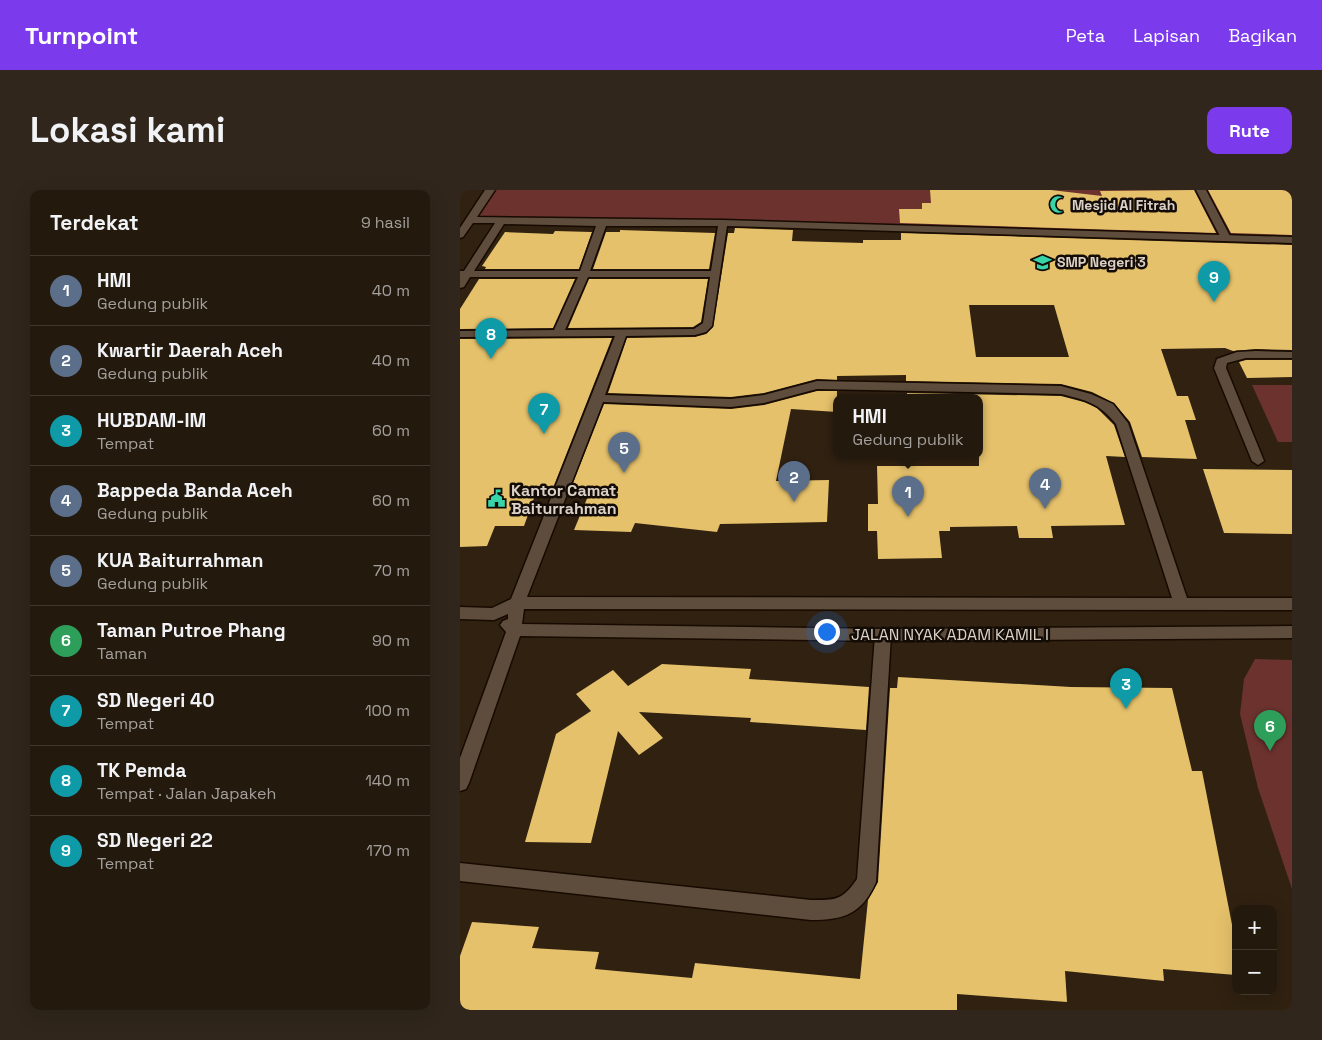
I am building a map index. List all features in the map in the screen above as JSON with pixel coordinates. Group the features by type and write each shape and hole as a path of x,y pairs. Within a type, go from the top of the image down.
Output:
{"street":[{"path":"460,236 490,190"},
{"path":"1201,190 1226,238"},
{"path":"472,220 602,223 723,222 1292,240"},
{"path":"460,285 463,274 501,221"},
{"path":"460,334 695,332 702,330 708,324 723,222"},
{"path":"558,334 584,274 602,223"},
{"path":"463,274 716,274"},
{"path":"460,782 514,630 517,603 622,333"},
{"path":"1258,461 1220,368 1221,361 1229,357 1292,355"},
{"path":"598,398 731,403 764,399 817,385 1061,390 1087,397 1109,407 1122,423 1181,604"},
{"name":"JALAN NYAK ADAM KAMIL I","path":"460,613 494,614 517,603 1292,604"},
{"path":"494,614 514,630"},
{"name":"JALAN NYAK ADAM KAMIL I","path":"514,630 883,636 1292,632"},
{"path":"460,872 811,910 840,910 856,899 866,882 883,636"}],"shaded area":[{"path":"487,190 1292,190 1292,236 466,220"},
{"path":"1252,385 1292,385 1292,442 1278,442"},
{"path":"1255,659 1292,660 1292,889 1258,788 1240,714 1244,679"}],"building":[{"path":"930,190 1051,190 1102,196 1100,191 1194,190 1216,233 900,223 899,209 922,209 922,203 931,203"},
{"path":"1208,190 1292,190 1292,235 1231,233"},
{"path":"735,228 793,230 792,241 863,243 863,240 901,240 901,233 1292,245 1292,350 1161,349 1177,396 1188,396 1196,420 1185,420 1197,459 1142,457 1130,422 1114,403 1092,392 1061,384 906,381 906,375 837,376 837,380 817,379 764,393 731,397 608,393 627,338 695,337 706,334 713,327 728,233 734,233","holes":["969,305 1054,305 1069,357 976,357"]},
{"path":"620,230 715,233 709,269 593,269 606,232 620,232"},
{"path":"555,231 592,232 579,269 485,269 486,267 482,266 505,232 553,234"},
{"path":"479,279 575,279 553,328 460,329 460,309"},
{"path":"589,279 708,279 701,322 693,327 568,328"},
{"path":"612,338 553,488 538,487 524,526 495,526 487,546 460,547 460,339"},
{"path":"1246,360 1292,360 1292,377 1247,378 1239,362"},
{"path":"817,391 837,391 837,394 833,394 833,412 791,409 776,481 829,480 827,522 720,524 717,532 635,523 631,532 574,530 591,489 571,488 604,404 731,409 764,405"},
{"path":"907,393 958,394 907,394"},
{"path":"983,394 1061,396 1084,402 1097,408 1114,425 1125,457 1106,456 1125,525 1051,526 1053,538 1019,538 1017,526 950,527 950,531 939,531 942,558 878,559 877,531 868,531 868,504 878,504 877,466 979,466 979,459 983,459"},
{"path":"1203,469 1292,470 1292,534 1224,533"},
{"path":"662,664 751,669 749,679 869,687 866,730 750,722 751,718 639,712 663,738 639,755 618,731 591,843 525,842 556,734 591,711 576,694 613,670 628,686"},
{"path":"898,677 1071,687 1172,688 1192,771 1202,771 1232,925 1232,975 1163,969 1164,981 1065,971 1067,1002 957,994 957,1010 460,1010 460,956 472,922 539,927 532,948 599,952 595,969 692,978 695,963 860,979 868,900 878,882 890,688 897,688"}],"place":[{"name":"Mesjid Al Fitrah","path":"1058,205"},
{"name":"SMP Negeri 3","path":"1043,262"},
{"name":"SD Negeri 22","path":"1214,302"},
{"name":"TK Pemda","path":"491,359"},
{"name":"SD Negeri 40","path":"544,434"},
{"name":"KUA Baiturrahman","path":"624,473"},
{"name":"Kantor Camat Baiturrahman","path":"497,499"},
{"name":"Kwartir Daerah Aceh","path":"794,502"},
{"name":"Bappeda Banda Aceh","path":"1045,509"},
{"name":"HMI","path":"908,517"},
{"name":"HUBDAM-IM","path":"1126,709"},
{"name":"Taman Putroe Phang","path":"1270,751"}]}
